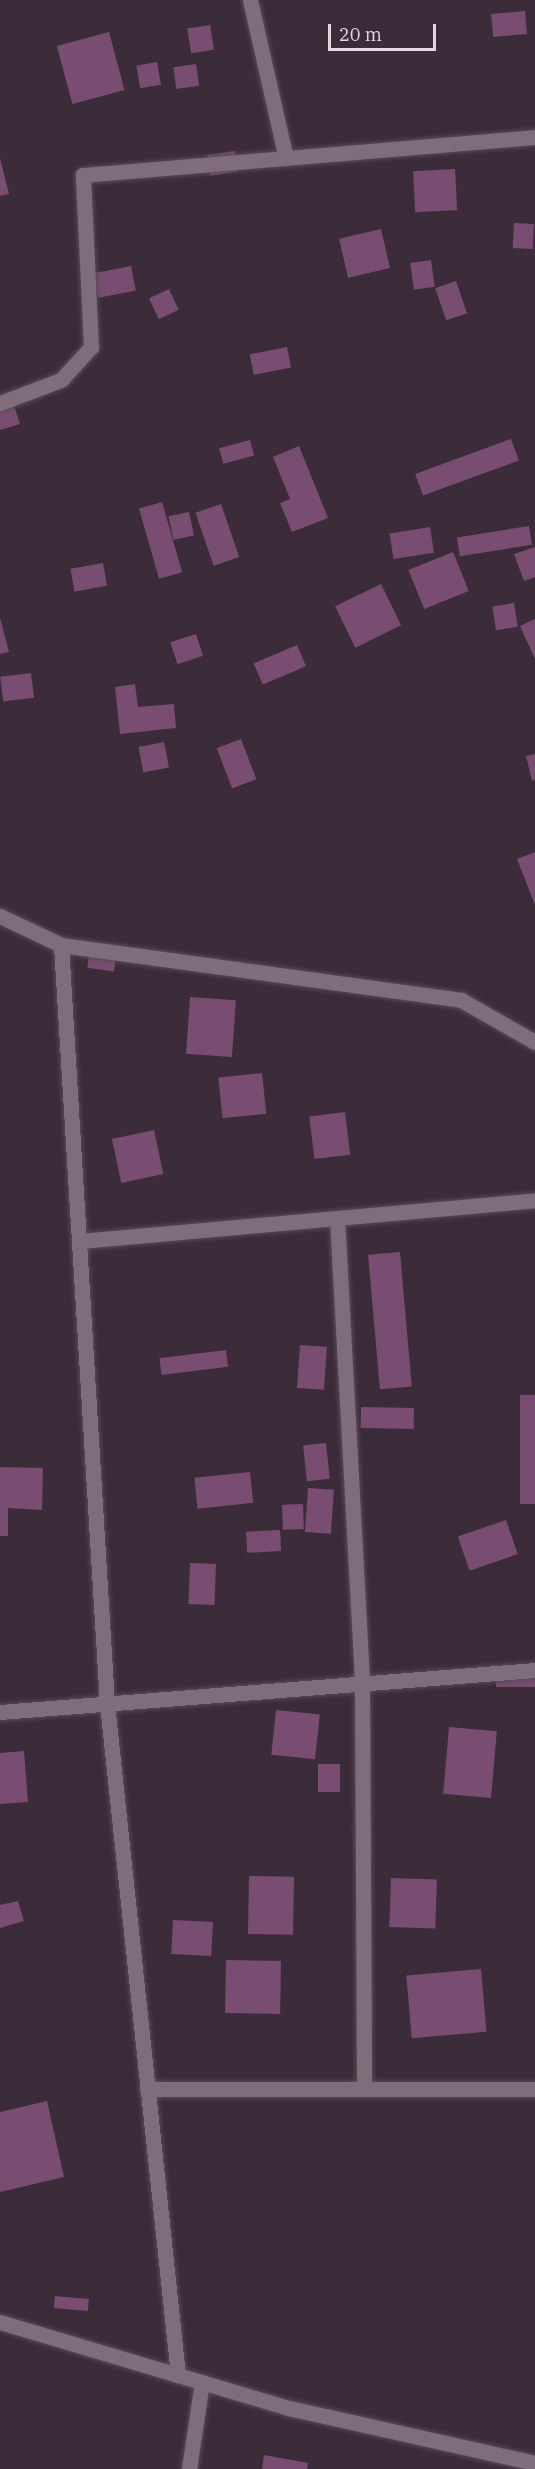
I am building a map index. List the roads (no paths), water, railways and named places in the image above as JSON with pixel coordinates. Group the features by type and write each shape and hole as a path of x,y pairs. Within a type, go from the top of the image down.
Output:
{"street":[{"path":"250,0 286,158"},
{"path":"0,403 61,380 91,347 83,175 535,137"},
{"path":"0,916 61,945 461,1000 535,1042"},
{"path":"61,945 107,1704 177,2375"},
{"path":"79,1241 535,1200"},
{"path":"337,1218 363,1684 364,2089"},
{"path":"0,1712 535,1670"},
{"path":"147,2089 535,2089"},
{"path":"0,2322 289,2408 535,2463"},
{"path":"189,2469 202,2382"}]}
